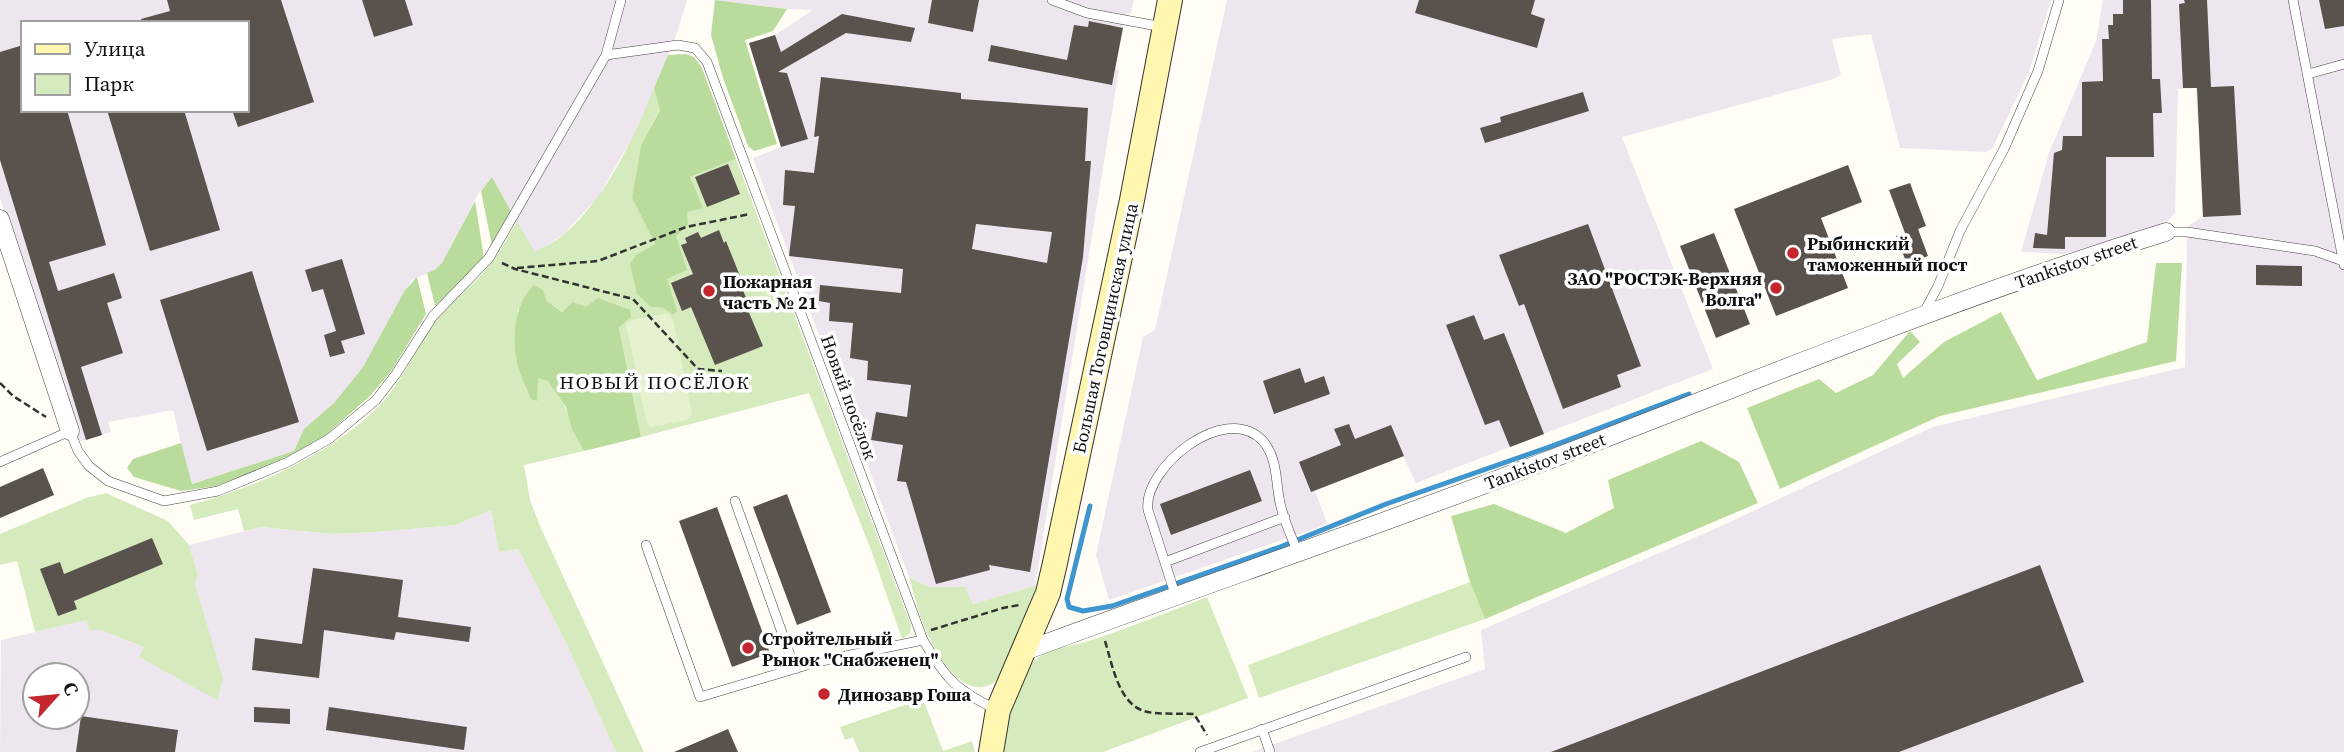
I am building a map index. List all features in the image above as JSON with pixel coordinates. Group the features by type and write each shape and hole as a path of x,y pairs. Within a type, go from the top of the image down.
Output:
{"street":[{"name":"Большая Тоговщинская улица","path":"1025,651 1048,593 1055,564 1132,200 1170,0"},
{"path":"0,219 70,431"},
{"name":"Tankistov street","path":"1025,651 1539,464 1922,315 2079,259 2165,232"},
{"path":"991,752 998,710 1007,684 1025,651"}],"lane":[{"path":"0,462 70,431 78,451 89,466 108,481 163,501 218,491 277,467 329,439 376,400 433,316 489,258 606,55 621,0"},
{"path":"1052,0 1087,13 1164,27"},
{"path":"1922,315 1938,286 1960,231 2009,138 2038,71 2059,0"},
{"path":"2293,0 2344,263"},
{"name":"Новый посёлок","path":"606,55 678,45 695,48 707,62 923,640 947,678 967,695 998,710"},
{"path":"2308,74 2344,64"},
{"path":"2165,232 2187,232 2315,251 2344,263"},
{"path":"1176,597 1148,510 1149,496 1174,457 1191,442 1209,433 1241,429 1263,442 1275,466 1279,499 1298,553"},
{"path":"734,501 795,669"},
{"path":"1165,562 1284,517"},
{"path":"646,544 700,697 795,669 923,640"},
{"path":"1200,752 1466,657"},
{"path":"1262,729 1270,752"}],"path":[{"path":"514,269 598,261 686,227 764,211"},
{"path":"489,258 514,269 633,299 698,369 722,370"},
{"path":"0,383 13,396 70,431"}],"shaded area":[{"path":"0,0 687,0 677,33 638,128 598,197 563,235 535,253 492,177 478,194 442,263 434,270 412,280 363,367 334,403 304,429 294,451 191,484 173,410 108,422 111,432 79,442 0,198"},
{"path":"715,0 1134,0 1131,13 1125,16 1115,68 1119,70 1035,586 973,604 965,587 929,587 909,577 753,158 781,147 749,43 775,35 813,10"},
{"path":"1227,0 2051,0 2029,72 1992,149 1986,152 1900,148 1871,34 1832,39 1841,75 1834,79 1622,137 1713,369 1416,483 1403,456 1315,491 1327,523 1322,526 1109,600 1096,555 1143,337 1155,330"},
{"path":"2103,0 2344,0 2344,752 1252,752 1485,669 1481,630 1717,528 1933,427 2185,367 2187,227 2203,216 2196,88 2178,89 2175,213 2164,225 2065,254 2021,252 2049,153 2096,41"},
{"path":"491,510 499,552 518,549 566,643 616,752 0,752 1,640 87,620 101,630 144,647 140,657 195,584 198,575 189,545 261,527 331,534 456,525"}],"green space":[{"path":"715,0 787,9 773,31 745,40 777,144 754,151 748,146 723,78 711,35"},
{"path":"686,54 694,57 702,68 736,159 690,177 703,208 687,212 688,225 676,236 687,270 667,279 677,311 673,315 663,308 651,307 637,294 630,264 637,254 655,244 632,198 641,145 660,110 654,88 668,55"},
{"path":"654,88 660,109 641,145 632,198 655,244 637,254 651,307 663,308 673,315 666,279 676,236 687,212 690,177 736,159 911,626 910,633 902,639 871,550 809,393 641,437 619,326 623,322 586,307 563,312 547,301 543,290 518,310 516,357 523,379 537,378 552,385 584,451 524,465 530,500 540,526 644,752 616,752 566,643 518,549 499,552 491,510 456,525 331,534 261,527 244,531 238,509 194,520 190,505 241,489 292,467 362,422 390,394 440,316 493,261 517,221 535,252 560,238 578,221 617,167"},
{"path":"492,177 511,211 492,246 481,191"},
{"path":"475,201 484,258 435,306 427,273 442,263"},
{"path":"2156,263 2182,263 2176,361 1940,416 1780,489 1747,408 1819,379 1836,393 1873,375 1910,331 1920,342 1897,364 1903,378 1944,342 2001,312 2037,380 2147,342"},
{"path":"417,277 426,314 392,370 371,395 325,436 287,458 217,486 181,491 134,477 127,468 133,459 181,443 192,484 294,451 304,429 334,403 363,367 405,290"},
{"path":"534,285 543,290 547,301 562,312 573,302 586,307 598,298 630,310 631,317 619,327 641,437 584,451 572,429 566,407 548,381 538,378 537,401 531,399 517,362 515,338 519,309"},
{"path":"668,314 673,320 692,414 687,420 650,427 646,420 626,324 632,320"},
{"path":"1701,441 1739,462 1758,503 1485,619 1470,582 1451,516 1494,504 1566,533 1614,508 1608,480"},
{"path":"106,493 168,521 189,545 198,575 195,584 223,679 217,700 139,657 144,647 101,630 89,630 87,620 35,632 17,561 0,565 0,534 86,498"},
{"path":"909,577 929,587 965,587 973,604 1035,586 1042,589 1012,660 996,681 984,687 973,687 963,682 944,663 926,632"},
{"path":"1470,582 1485,619 1259,698 1248,665"},
{"path":"1207,597 1248,698 1103,752 1000,752 1017,688 1038,658 1050,651 1104,636"},
{"path":"923,699 943,751 972,741 975,752 859,752 853,737 845,740 840,727"}],"building":[{"path":"167,0 281,0 314,102 238,127 233,112 248,112 248,21 142,21 170,11"},
{"path":"362,0 405,0 413,25 374,37"},
{"path":"932,0 979,0 973,32 928,23"},
{"path":"1419,0 1535,0 1531,14 1545,19 1537,48 1415,13"},
{"path":"2123,0 2151,0 2152,79 2160,79 2162,113 2153,113 2154,157 2106,157 2106,237 2065,237 2065,249 2033,248 2035,233 2047,235 2054,153 2062,150 2063,136 2082,136 2082,82 2103,81 2102,39 2109,39 2108,25 2113,25 2113,14 2123,14"},
{"path":"2184,0 2207,0 2211,87 2234,86 2241,215 2203,217 2197,88 2183,88 2179,4 2185,3"},
{"path":"2319,0 2344,0 2344,26 2325,29"},
{"path":"842,14 915,28 911,42 846,33 778,72 787,73 808,139 781,147 749,43 775,35 781,52"},
{"path":"1089,21 1123,28 1112,85 988,61 991,45 1067,60 1074,25 1088,27"},
{"path":"21,46 21,112 68,112 106,245 49,262 58,291 114,273 122,298 107,303 123,353 81,367 102,435 86,440 0,160 0,52"},
{"path":"821,77 961,93 961,99 1088,108 1085,161 1091,161 1083,257 1030,572 989,565 990,570 936,584 906,482 897,481 903,445 871,440 876,412 907,417 911,385 867,380 868,361 850,358 853,323 829,321 830,303 819,301 820,285 901,293 903,269 789,256 795,206 783,205 785,170 814,173 819,136 814,137","holes":["976,224 1052,232 1047,263 972,249"]},
{"path":"1583,92 1589,111 1485,143 1480,128 1501,122 1500,117"},
{"path":"108,112 185,112 220,230 150,251"},
{"path":"728,164 740,194 707,207 695,177"},
{"name":"Рыбинский таможенный пост","path":"1848,165 1862,202 1821,218 1848,288 1776,316 1734,209"},
{"path":"1910,183 1926,226 1918,229 1928,256 1907,264 1896,236 1905,233 1889,190"},
{"path":"1588,224 1641,366 1617,375 1621,387 1563,409 1524,304 1519,306 1499,255"},
{"name":"Пожарная часть № 21","path":"719,230 740,276 737,277 748,302 745,303 763,346 715,365 691,307 682,311 671,283 693,274 681,245 687,243 685,238 698,232 701,238"},
{"path":"1714,233 1750,324 1716,338 1680,246"},
{"path":"342,259 365,334 341,341 345,353 330,357 324,335 336,331 323,289 312,292 305,270"},
{"path":"2256,265 2302,266 2302,286 2256,285"},
{"path":"252,271 299,422 207,451 160,300"},
{"path":"1474,315 1484,340 1504,333 1544,434 1510,447 1499,420 1485,425 1446,325"},
{"path":"1300,368 1305,383 1324,376 1330,394 1274,414 1263,381"},
{"path":"1349,424 1355,439 1391,425 1404,456 1311,492 1299,462 1341,445 1334,429"},
{"path":"43,468 54,495 0,518 0,487"},
{"path":"1250,470 1262,501 1171,535 1160,504"},
{"path":"787,494 831,612 797,625 753,507"},
{"path":"717,507 770,653 732,667 679,521"},
{"path":"152,538 163,564 74,601 77,609 58,616 40,569 60,562 64,574"},
{"path":"2040,565 2084,682 1899,752 1551,752"},
{"path":"313,568 403,580 398,617 471,627 469,642 396,632 394,640 324,630 319,678 252,670 255,638 302,644"},
{"path":"254,707 290,709 290,724 254,722"},
{"path":"329,707 467,727 464,750 326,730"},
{"path":"91,717 178,730 175,752 76,752 79,731 91,731"},
{"path":"728,729 738,752 674,752"}],"waterway":[{"path":"1090,506 1067,599 1069,607 1083,611 1112,606 1280,547 1386,504 1552,446 1689,394"}],"place":[{"name":"Рыбинский таможенный пост","path":"1793,253"},
{"name":"ЗАО \"РОСТЭК-Верхняя Волга\"","path":"1776,288"},
{"name":"Пожарная часть № 21","path":"709,291"},
{"name":"Стройтельный Рынок \"Снабженец\"","path":"748,648"},
{"name":"Динозавр Гоша","path":"824,694"}],"district":[{"name":"НОВЫЙ ПОСЁЛОК","path":"655,382"}]}
